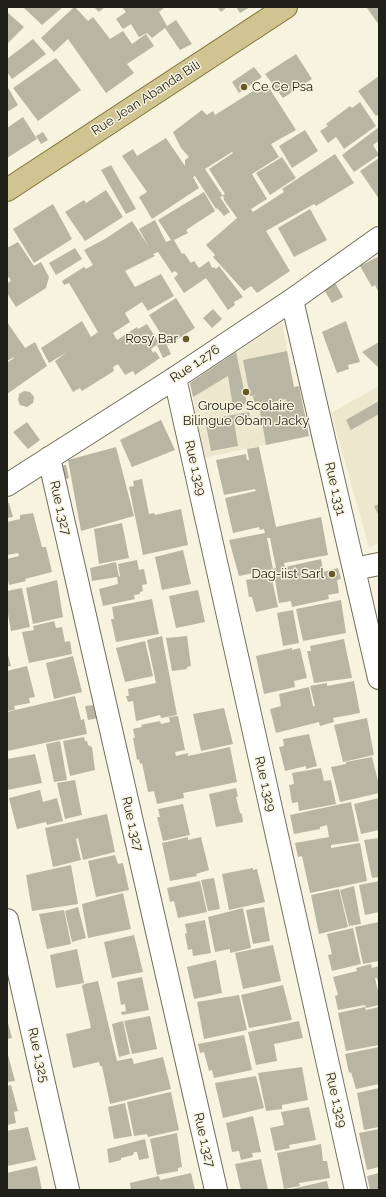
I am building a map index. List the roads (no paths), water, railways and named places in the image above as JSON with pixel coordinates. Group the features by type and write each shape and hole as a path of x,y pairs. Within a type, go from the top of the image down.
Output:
{"main road":[{"name":"Rue Jean Abanda Bili","path":"7,190 286,7"}],"street":[{"name":"Rue 1.276","path":"7,484 175,378 292,300 379,238"},
{"name":"Rue 1.331","path":"292,300 379,678"},
{"name":"Rue 1.329","path":"175,378 356,1190"},
{"name":"Rue 1.327","path":"49,458 216,1190"},
{"path":"354,569 379,564"},
{"name":"Rue 1.325","path":"7,920 68,1190"}],"place":[{"name":"Ce Ce Psa","path":"244,87"},
{"name":"Rosy Bar","path":"186,339"},
{"name":"Groupe Scolaire Bilingue Obam Jacky","path":"246,392"},
{"name":"Dag-iist Sarl","path":"332,574"}]}
